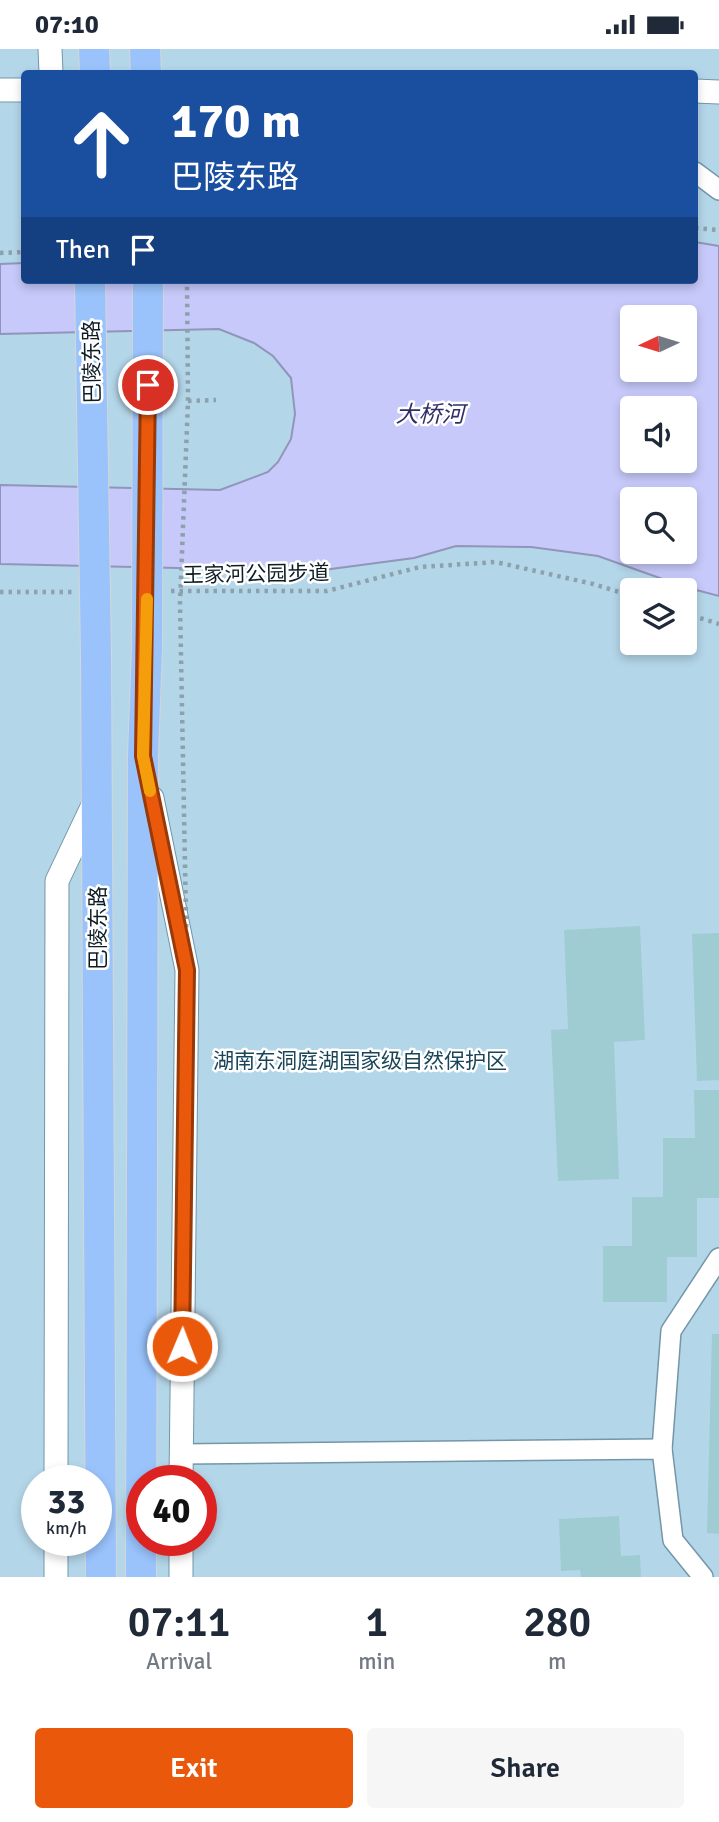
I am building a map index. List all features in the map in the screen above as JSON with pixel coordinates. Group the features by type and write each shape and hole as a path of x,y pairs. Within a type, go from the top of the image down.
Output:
{"main road":[{"path":"94,49 95,70"},
{"path":"145,49 146,70"},
{"name":"巴陵东路","path":"90,284 96,656 101,1577"},
{"path":"142,1577 143,756 147,647 148,284"}],"street":[{"path":"50,49 51,70"},
{"path":"0,90 21,90"},
{"path":"698,91 719,92"},
{"path":"698,174 719,190"},
{"path":"143,756 187,970 181,1465"},
{"path":"56,1465 57,881 97,798"},
{"path":"703,1577 673,1540 662,1449 671,1331 719,1258"},
{"path":"181,1454 662,1449"},
{"path":"56,1556 56,1577"},
{"path":"181,1556 181,1577"}],"path":[{"path":"698,228 719,230"},
{"path":"0,253 21,252"},
{"path":"187,284 188,401 180,603 187,970"},
{"path":"188,401 216,400"},
{"name":"王家河公园步道","path":"163,591 327,591 419,567 496,562 620,592"},
{"path":"0,591 82,591"},
{"path":"697,617 719,624"}],"green space":[{"name":"湖南东洞庭湖国家级自然保护区","path":"0,49 719,49 719,1577 0,1577"}],"water":[{"name":"大桥河","path":"698,242 719,246 719,596 697,590 697,578 660,578 620,564 697,564 697,487 620,487 620,564 598,556 531,547 456,546 414,558 316,571 0,564 0,485 220,490 268,472 278,462 291,439 295,414 291,378 273,356 254,343 219,329 0,334 0,264 21,263 21,284 698,284"}],"building":[{"path":"640,926 645,1040 614,1042 619,1179 558,1181 551,1030 568,1029 564,930"},
{"path":"719,933 719,1080 697,1081 692,934"},
{"path":"694,1090 719,1090 719,1198 697,1198 697,1257 667,1257 667,1302 603,1302 603,1246 632,1246 632,1197 663,1197 663,1138 695,1138"},
{"path":"712,1334 719,1334 719,1534 707,1533"},
{"path":"619,1516 621,1556 640,1555 641,1577 581,1577 580,1570 561,1571 559,1519"}],"slow traffic":[{"path":"147,599 143,756 150,791"}],"route":[{"path":"148,385 147,647 143,756 187,970 182,1346"}]}
